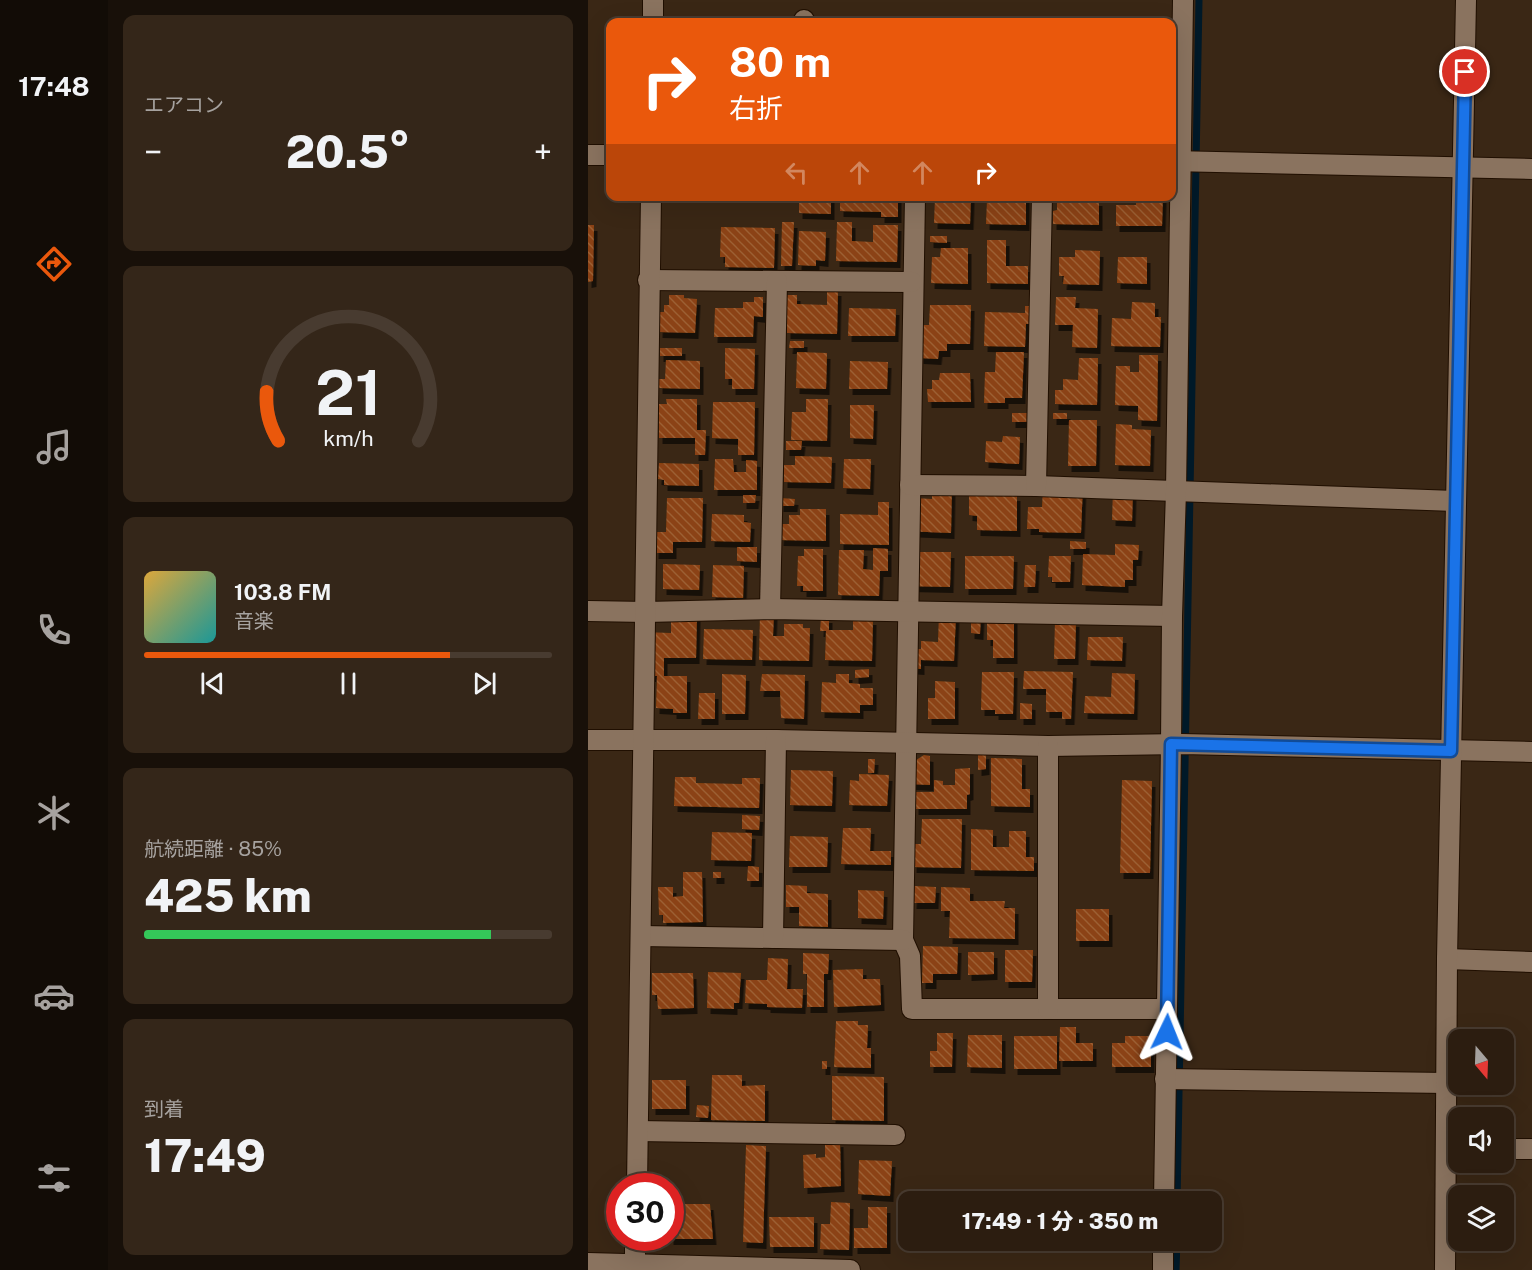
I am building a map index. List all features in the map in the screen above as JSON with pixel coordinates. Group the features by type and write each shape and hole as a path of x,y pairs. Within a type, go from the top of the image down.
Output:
{"street":[{"path":"653,0 653,18"},
{"path":"1165,1191 1176,1080 1167,1009 1182,744 1172,616 1186,492 1186,162 1177,32 1183,0"},
{"path":"1448,1107 1446,1083 1447,959 1466,0"},
{"path":"588,155 606,155"},
{"path":"1186,162 1532,169"},
{"path":"637,1173 651,201"},
{"path":"915,201 903,940 910,956 912,1009 1167,1009"},
{"path":"1036,486 1042,201"},
{"path":"648,280 912,282"},
{"path":"770,609 777,281"},
{"path":"910,485 1036,486 1455,501"},
{"path":"588,611 770,609 1172,616"},
{"path":"588,740 776,740 1048,746 1182,744 1532,752"},
{"path":"773,938 776,740"},
{"path":"1048,746 1048,1010"},
{"path":"641,936 903,940"},
{"path":"1447,959 1532,962"},
{"path":"1176,1080 1446,1083"},
{"path":"638,1131 895,1135"},
{"path":"1514,1149 1532,1149"},
{"path":"1445,1270 1451,1173"},
{"path":"635,1251 635,1267"},
{"path":"1163,1251 1163,1270"},
{"path":"588,1263 635,1267 850,1270"}],"building":[{"path":"799,201 831,201 831,214 799,213"},
{"path":"840,201 898,201 898,217 881,217 881,212 840,211"},
{"path":"935,201 971,201 970,224 934,223"},
{"path":"987,201 1026,201 1026,225 986,224"},
{"path":"1057,201 1099,201 1099,225 1053,224 1053,211 1057,210"},
{"path":"1136,201 1163,201 1162,226 1116,226 1116,205 1136,205"},
{"path":"782,222 794,222 792,266 781,266"},
{"path":"837,222 852,222 852,241 873,242 873,225 898,225 897,262 836,261"},
{"path":"588,225 594,225 593,281 588,282"},
{"path":"721,227 775,228 774,268 725,267 725,257 720,257"},
{"path":"799,231 826,232 825,261 816,260 816,266 798,265"},
{"path":"930,236 947,236 947,243 930,242"},
{"path":"987,240 1006,240 1006,266 1028,266 1028,284 987,283"},
{"path":"941,248 968,248 968,284 931,283 932,257 940,257"},
{"path":"1075,250 1100,251 1099,285 1063,284 1064,276 1059,276 1059,257 1075,257"},
{"path":"1118,257 1147,257 1147,284 1117,283"},
{"path":"827,290 838,290 837,334 787,333 787,295 797,295 797,304 827,305"},
{"path":"669,295 684,295 684,298 697,299 695,333 659,332 660,312 664,312 664,305 669,305"},
{"path":"754,297 763,297 763,317 754,316 753,337 714,337 715,308 743,308 743,302 754,302"},
{"path":"1056,297 1076,297 1075,308 1098,309 1097,348 1072,347 1073,325 1055,325"},
{"path":"1132,302 1155,303 1155,317 1161,317 1160,347 1111,346 1112,318 1131,319"},
{"path":"930,305 971,305 970,344 947,344 947,351 939,351 938,359 920,358 920,325 929,325"},
{"path":"1025,306 1032,306 1032,324 1026,324 1025,347 984,346 985,312 1025,313"},
{"path":"849,308 896,309 895,336 848,336"},
{"path":"790,341 804,341 804,348 789,348"},
{"path":"660,348 682,348 682,356 660,356"},
{"path":"725,348 755,349 754,389 732,389 732,379 725,379"},
{"path":"797,352 827,353 826,389 796,388"},
{"path":"996,352 1024,352 1022,398 1005,398 1005,403 984,403 985,372 995,372"},
{"path":"1139,355 1158,355 1157,421 1138,420 1138,406 1115,405 1116,366 1130,366 1130,372 1139,372"},
{"path":"1079,358 1098,358 1097,405 1055,404 1055,390 1063,390 1063,379 1078,380"},
{"path":"666,360 700,361 700,389 659,388 659,379 665,379"},
{"path":"850,361 888,362 887,389 849,389"},
{"path":"940,373 970,373 971,402 928,402 927,389 932,389 932,380 939,380"},
{"path":"666,399 697,399 697,430 706,430 705,455 695,455 695,438 659,438 659,404 667,404"},
{"path":"806,399 828,399 827,441 791,440 792,412 806,412"},
{"path":"713,402 755,402 754,455 738,455 738,439 712,438"},
{"path":"850,405 874,405 873,439 850,438"},
{"path":"1012,413 1028,413 1028,422 1012,422"},
{"path":"1053,413 1067,413 1067,419 1053,419"},
{"path":"1069,420 1097,420 1096,466 1068,466"},
{"path":"1116,424 1132,425 1132,429 1151,430 1150,466 1115,465"},
{"path":"1003,436 1020,437 1019,464 985,462 986,441 1002,442"},
{"path":"786,441 802,441 801,450 786,450"},
{"path":"795,456 832,457 831,483 784,482 784,465 795,465"},
{"path":"715,459 733,459 734,472 746,472 746,460 757,461 757,490 714,490"},
{"path":"844,459 871,459 870,489 843,488"},
{"path":"659,463 699,464 699,486 664,485 664,480 658,479"},
{"path":"1083,483 1081,533 1039,532 1039,529 1027,529 1028,507 1042,507 1043,488"},
{"path":"932,485 952,485 951,533 903,531 914,498 932,499"},
{"path":"1113,488 1133,489 1132,521 1112,520"},
{"path":"969,493 1017,495 1017,531 977,530 977,516 969,515"},
{"path":"743,495 756,495 755,503 743,503"},
{"path":"667,498 703,498 702,542 673,542 673,553 655,553 656,532 666,532"},
{"path":"780,498 795,499 794,506 780,506"},
{"path":"878,502 889,502 889,545 840,544 840,514 878,515"},
{"path":"800,509 826,509 826,541 780,540 781,524 789,524 789,515 800,515"},
{"path":"712,514 744,515 744,522 751,523 750,542 711,541"},
{"path":"1070,541 1086,542 1086,549 1070,549"},
{"path":"1115,544 1139,545 1138,560 1133,560 1133,580 1125,580 1125,587 1082,585 1083,554 1115,555"},
{"path":"737,547 757,547 757,562 737,561"},
{"path":"873,548 888,549 888,571 880,571 879,596 838,595 839,550 864,550 863,569 873,570"},
{"path":"804,549 823,549 823,591 803,591 803,586 797,586 798,556 804,556"},
{"path":"915,552 951,552 950,587 906,586"},
{"path":"965,556 1014,556 1013,589 965,589"},
{"path":"1049,556 1071,556 1070,582 1052,582 1052,577 1048,577"},
{"path":"663,564 700,565 699,590 663,589"},
{"path":"713,565 744,566 743,598 712,597"},
{"path":"1025,565 1036,565 1035,587 1024,587"},
{"path":"760,611 774,612 773,636 784,636 784,624 803,624 803,628 810,628 809,661 759,660"},
{"path":"971,612 981,612 980,634 971,633"},
{"path":"671,613 697,614 696,658 664,658 664,676 687,676 687,713 673,713 673,709 656,708 657,676 642,676 643,632 671,633"},
{"path":"939,613 956,614 954,661 921,660 921,669 906,668 907,649 921,649 921,641 938,642"},
{"path":"821,617 829,617 829,630 853,630 853,619 873,619 872,661 825,660 826,631 820,631"},
{"path":"987,617 1014,618 1014,658 993,658 993,640 987,640"},
{"path":"1055,620 1076,621 1075,659 1054,659"},
{"path":"704,629 753,630 752,660 703,659"},
{"path":"1088,637 1123,637 1122,661 1087,660"},
{"path":"869,669 869,677 855,678 855,670"},
{"path":"1024,671 1073,672 1071,719 1062,719 1062,712 1046,712 1046,689 1023,689"},
{"path":"982,672 1014,672 1013,714 995,714 995,710 981,710"},
{"path":"1112,673 1135,674 1134,714 1084,713 1085,696 1111,697"},
{"path":"722,674 746,675 745,714 722,714"},
{"path":"762,674 805,675 804,719 781,718 780,691 760,691"},
{"path":"836,674 849,674 849,683 860,684 860,688 873,688 873,705 860,705 860,713 821,712 822,682 836,683"},
{"path":"935,681 955,682 955,719 928,719 928,698 935,698"},
{"path":"699,693 715,693 715,719 698,719"},
{"path":"1020,703 1032,704 1032,719 1020,719"},
{"path":"986,753 986,769 978,770 978,754"},
{"path":"924,755 930,756 930,785 909,784 910,764"},
{"path":"991,758 1022,759 1022,789 1030,789 1030,807 991,806"},
{"path":"868,759 875,759 874,773 868,773"},
{"path":"970,768 970,794 967,795 967,809 915,809 915,792 934,792 934,780 943,781 943,785 955,785 955,769"},
{"path":"791,770 833,771 832,806 790,805"},
{"path":"859,774 889,775 887,806 849,805 850,780 859,781"},
{"path":"675,777 696,777 696,783 742,784 742,778 760,778 759,808 674,806"},
{"path":"1122,780 1152,781 1150,873 1120,873"},
{"path":"742,815 760,816 759,830 742,829"},
{"path":"922,819 962,819 961,868 913,867 913,844 921,844"},
{"path":"843,828 871,828 870,851 891,851 891,865 841,864"},
{"path":"971,829 993,830 993,847 1009,847 1009,831 1026,831 1026,857 1034,857 1034,871 971,870"},
{"path":"712,832 752,833 751,861 711,860"},
{"path":"790,836 828,837 827,867 789,867"},
{"path":"748,866 759,867 759,881 747,881"},
{"path":"683,872 702,872 703,922 663,923 663,915 659,915 658,887 673,887 673,897 683,896"},
{"path":"713,872 721,872 721,878 713,878"},
{"path":"786,885 807,886 807,893 828,894 828,927 799,926 799,907 786,907"},
{"path":"914,886 936,887 935,903 913,903"},
{"path":"941,887 970,888 970,901 1005,901 1004,908 1015,908 1015,939 949,938 950,911 941,911"},
{"path":"858,890 884,891 883,919 858,918"},
{"path":"1076,909 1109,909 1109,941 1076,941"},
{"path":"923,946 958,947 957,974 933,974 933,983 922,983"},
{"path":"1005,950 1033,950 1032,982 1005,982"},
{"path":"968,952 994,952 994,974 968,975"},
{"path":"803,953 829,954 828,974 824,974 824,1007 807,1007 807,974 803,974"},
{"path":"768,958 788,959 787,989 803,989 802,1008 767,1007 767,1004 745,1003 746,980 767,980"},
{"path":"863,969 863,979 880,979 881,1005 834,1007 833,970"},
{"path":"708,972 741,973 739,1003 734,1003 734,1009 707,1008"},
{"path":"652,973 693,973 694,1008 658,1009 657,995 652,995"},
{"path":"836,1021 858,1021 858,1025 868,1025 867,1048 871,1048 871,1068 834,1067"},
{"path":"1060,1027 1076,1027 1076,1043 1093,1043 1093,1061 1059,1061"},
{"path":"937,1033 953,1033 952,1067 930,1067 930,1051 937,1051"},
{"path":"968,1035 1002,1035 1002,1068 967,1067"},
{"path":"1014,1036 1057,1036 1057,1069 1014,1069"},
{"path":"1125,1036 1151,1036 1151,1067 1112,1067 1112,1043 1125,1043"},
{"path":"822,1061 827,1061 827,1069 822,1069"},
{"path":"712,1075 742,1075 742,1086 765,1085 765,1121 711,1120"},
{"path":"832,1076 884,1077 884,1121 832,1120"},
{"path":"652,1080 686,1080 686,1109 652,1109"},
{"path":"697,1105 709,1106 708,1118 696,1117"},
{"path":"840,1141 841,1186 804,1188 803,1155 816,1154 816,1158 825,1157 825,1142"},
{"path":"746,1145 766,1146 763,1243 743,1242"},
{"path":"859,1160 892,1161 890,1196 858,1194"},
{"path":"831,1202 850,1203 849,1250 820,1249 821,1224 830,1224"},
{"path":"684,1204 710,1204 713,1239 684,1239"},
{"path":"868,1207 887,1207 887,1248 854,1248 854,1228 868,1228"},
{"path":"769,1217 814,1217 814,1247 770,1247"}],"waterway":[{"path":"1177,1191 1199,0"},
{"path":"1176,1270 1177,1251"}],"route":[{"path":"1167,1032 1171,744 1451,751 1465,72"}]}
